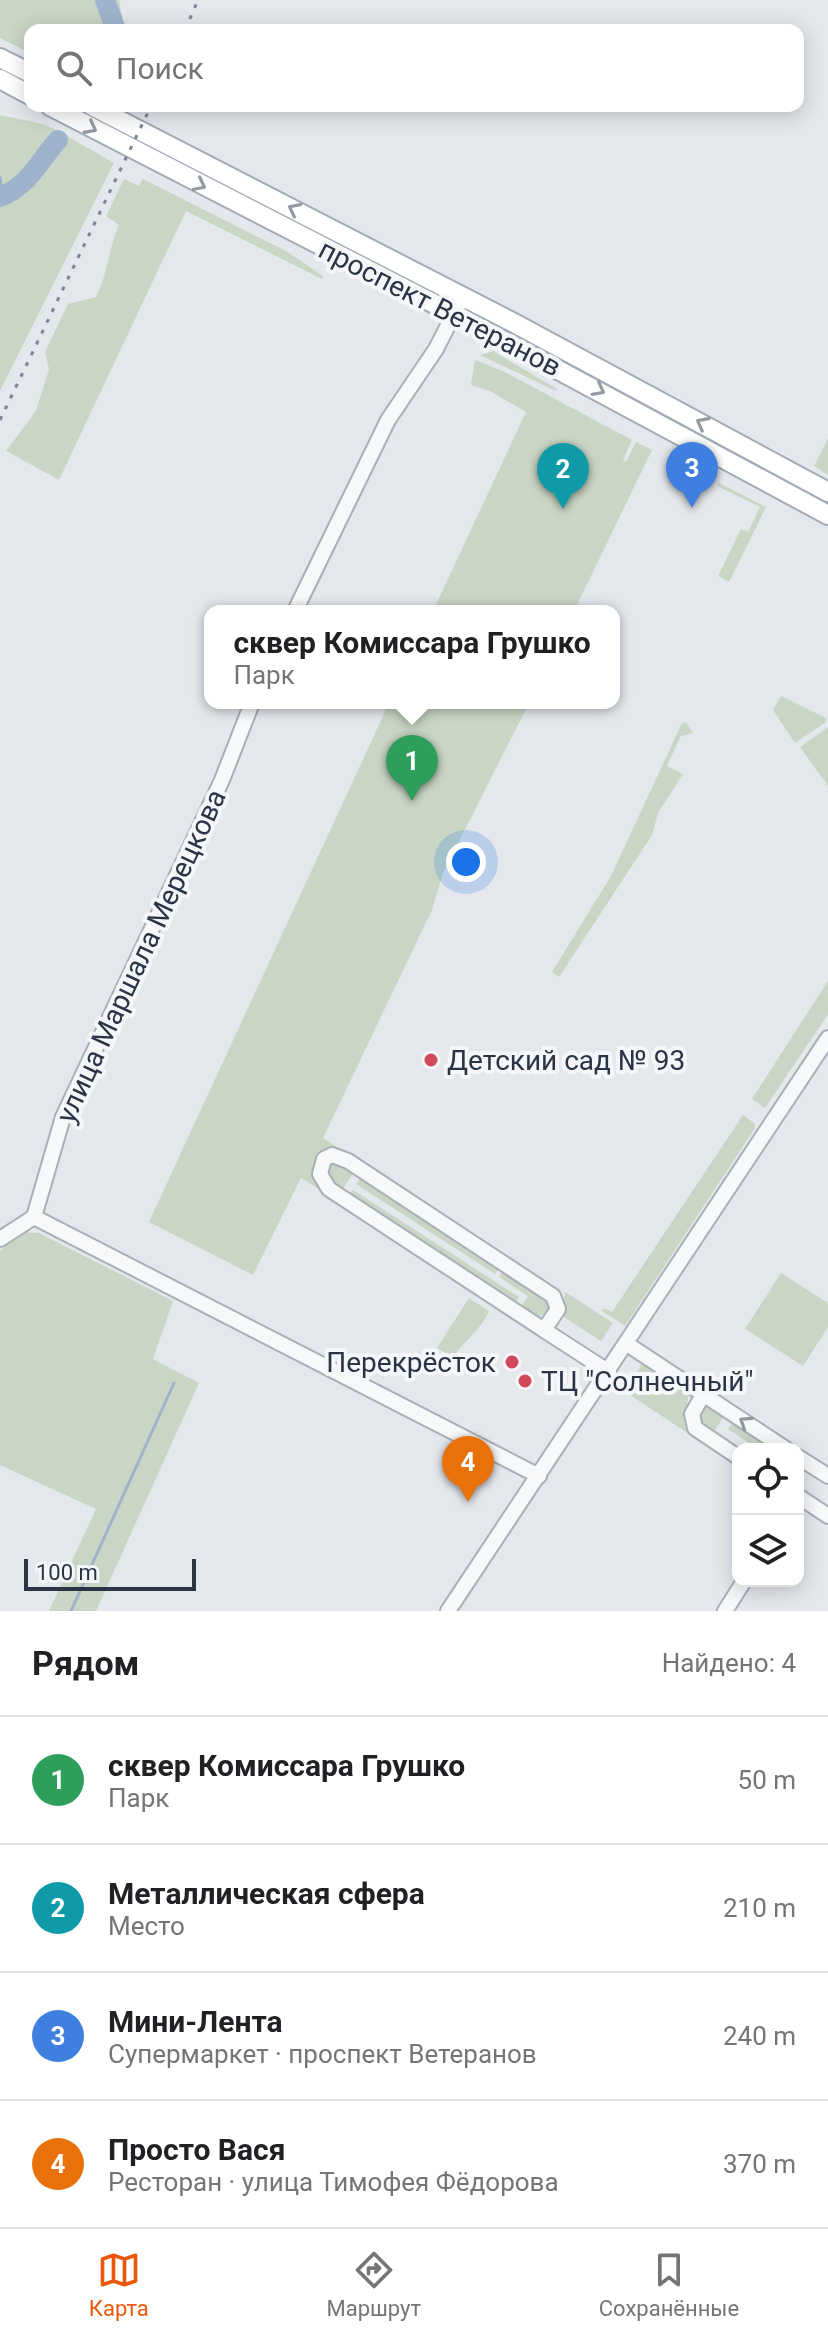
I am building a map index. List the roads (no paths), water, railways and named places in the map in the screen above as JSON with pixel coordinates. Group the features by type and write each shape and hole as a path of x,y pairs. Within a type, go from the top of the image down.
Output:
{"main road":[{"path":"0,58 24,70"},
{"path":"0,79 24,92"},
{"name":"проспект Ветеранов","path":"62,112 454,314 828,515"},
{"name":"проспект Ветеранов","path":"104,112 463,296 828,492"}],"street":[{"path":"298,605 388,420 436,349 463,296"},
{"name":"улица Маршала Мерецкова","path":"34,1217 63,1117 222,780 250,709"},
{"path":"448,1611 828,1038"},
{"path":"544,1330 558,1309 553,1296 340,1156 332,1155 324,1159 320,1174 329,1189 544,1330 609,1372"},
{"path":"0,1239 34,1217 539,1476"},
{"path":"627,1344 777,1443"},
{"path":"703,1395 692,1414 695,1428 732,1453"},
{"path":"804,1461 828,1476"},
{"path":"804,1501 828,1516"},
{"path":"725,1611 740,1587"}],"waterway":[{"path":"105,0 114,24"},
{"path":"0,197 19,186 58,140"},
{"path":"0,177 2,196"},
{"path":"71,1611 174,1383"}],"railway":[{"path":"188,24 198,0"},
{"path":"0,420 148,112"}],"place":[{"name":"Мини-Лента","path":"692,508"},
{"name":"Металлическая сфера","path":"563,509"},
{"name":"сквер Комиссара Грушко","path":"412,801"},
{"name":"Детский сад № 93","path":"431,1060"},
{"name":"Перекрёсток","path":"512,1362"},
{"name":"ТЦ \"Солнечный\"","path":"525,1381"},
{"name":"Просто Вася","path":"468,1502"}]}
